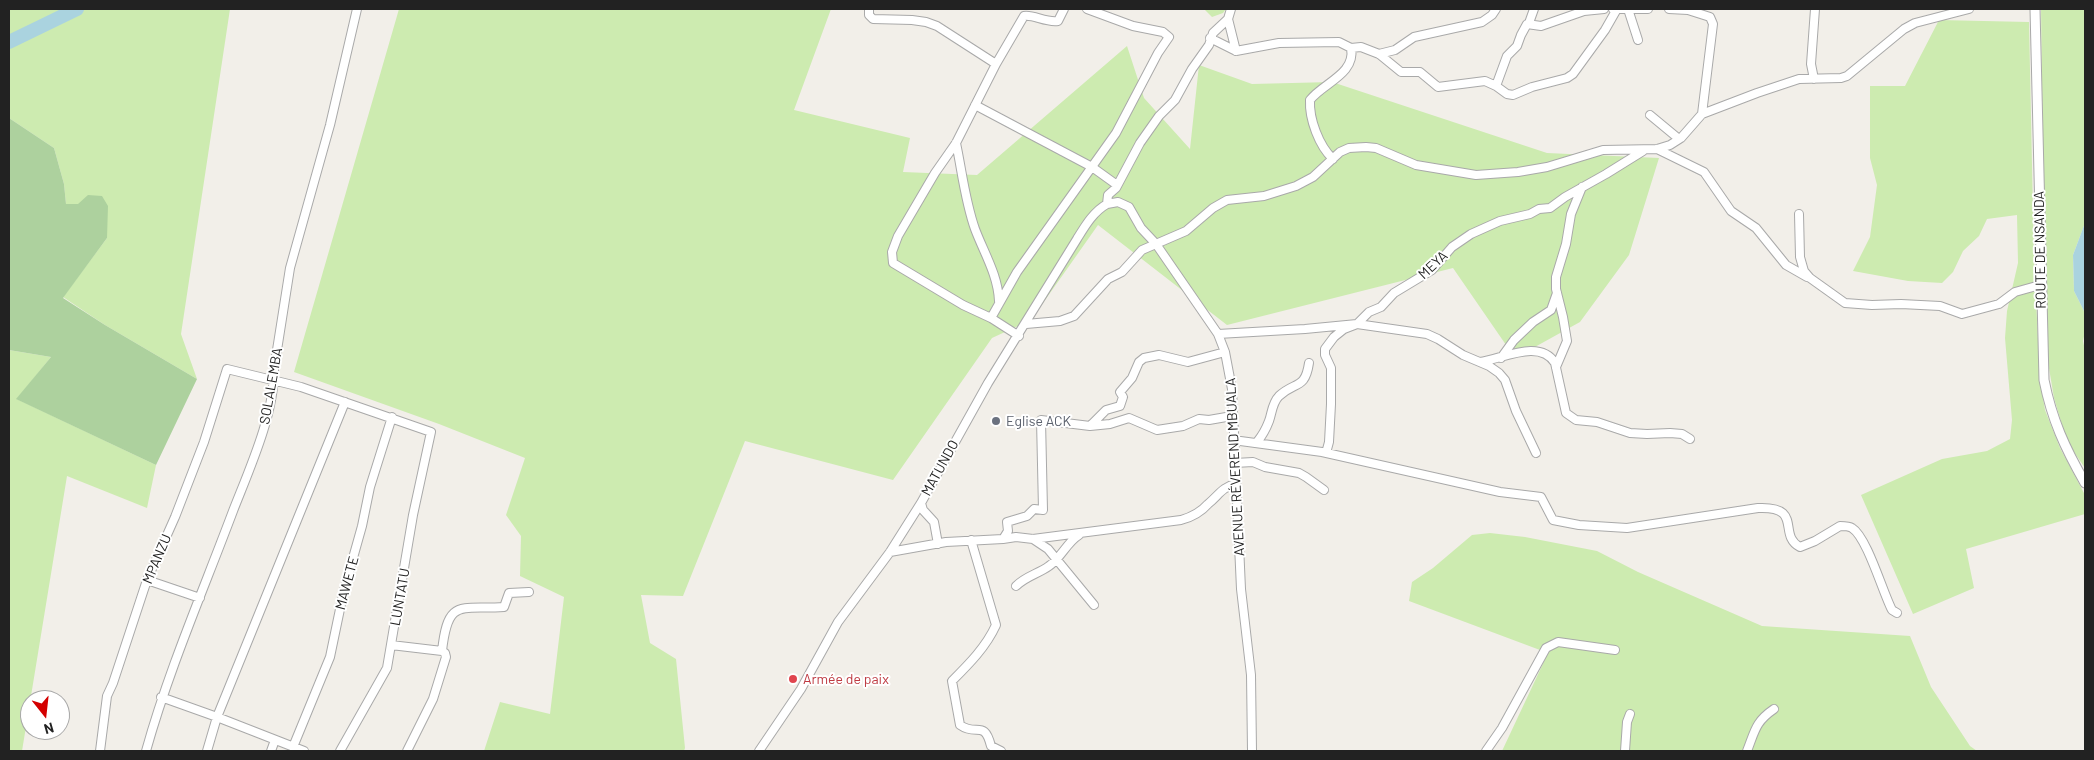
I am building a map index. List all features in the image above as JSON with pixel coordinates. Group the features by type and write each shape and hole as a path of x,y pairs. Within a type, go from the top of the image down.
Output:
{"street":[{"name":"SOLALEMBA","path":"146,751 161,698 264,427 274,379 290,268 330,126 357,9"},
{"path":"869,9 868,16 873,19 921,20 932,24 996,64"},
{"path":"1019,336 992,318 963,305 893,263 892,252 898,236 935,173 956,143 996,64 1024,16 1028,15 1051,22 1058,21 1064,9"},
{"path":"992,318 1031,250 1116,133 1158,53 1169,37 1163,32 1133,26 1087,9"},
{"path":"1231,9 1228,19 1236,52"},
{"path":"1379,54 1395,50 1414,37 1482,22 1492,15 1496,9"},
{"path":"1496,86 1507,56 1517,46 1520,35 1525,26 1529,24 1534,9"},
{"path":"1529,24 1541,26 1584,11 1604,9"},
{"path":"1210,38 1236,52 1279,43 1340,42 1351,48 1361,47 1379,54 1402,72 1420,72 1438,87 1485,81 1513,96 1532,87 1567,78 1578,68 1605,30 1615,9 1648,9"},
{"path":"1628,9 1638,40"},
{"path":"1669,9 1704,14 1710,17 1713,24 1702,114"},
{"path":"1814,79 1811,58 1815,9"},
{"path":"1026,324 1060,321 1074,316 1108,279 1122,272 1137,253 1186,231 1213,208 1227,200 1264,196 1296,186 1313,177 1349,148 1366,147 1388,152 1428,168 1476,175 1490,175 1547,167 1603,150 1657,149 1670,145 1679,139 1702,114 1799,79 1841,78 1904,29 1915,23 1969,9"},
{"name":"ROUTE DE NSANDA","path":"2035,9 2040,285 2044,380 2048,402 2066,450 2085,483"},
{"name":"MATUNDO","path":"759,751 800,689 838,622 890,552 921,502 988,383 1019,336 1090,219 1099,209 1107,204 1108,194 1116,186 1159,116 1175,100 1192,69 1209,44 1212,33 1228,19"},
{"path":"1333,159 1321,144 1312,115 1310,100 1345,70 1351,60 1351,48"},
{"path":"975,105 1092,167 1116,186"},
{"path":"1650,116 1679,139"},
{"path":"956,143 969,208 975,229 994,273 999,303"},
{"path":"1657,149 1704,172 1731,211 1756,228 1786,265 1810,278 1845,303 1932,305 1962,314 1999,304 2015,292 2040,285"},
{"name":"MEYA","path":"1326,452 1329,442 1331,368 1325,355 1325,349 1334,337 1344,329 1357,324 1369,312 1385,304 1394,293 1432,270 1452,247 1471,234 1500,221 1530,214 1542,208 1550,208 1564,197 1644,150"},
{"name":"AVENUE RÉVEREND MBUALA","path":"1116,186 1124,203 1141,228 1156,244 1218,334 1225,352 1231,379 1242,589 1251,675 1252,751"},
{"path":"1556,367 1567,341 1557,293 1556,277 1566,244 1569,224 1582,187"},
{"path":"1107,204 1110,202 1124,203"},
{"path":"1799,214 1800,257 1804,271 1810,278"},
{"path":"1501,358 1514,340 1533,322 1551,310 1557,293"},
{"path":"1218,334 1357,324 1427,334 1494,369 1505,380 1516,411 1536,453"},
{"path":"1478,362 1538,350 1552,358 1556,367 1566,413 1572,418 1597,422 1630,433 1682,434 1690,439"},
{"path":"1090,426 1106,410 1120,406 1123,397 1120,392 1132,378 1139,362 1144,358 1159,356 1188,362 1225,352"},
{"path":"1257,442 1269,422 1273,405 1279,396 1301,383 1307,376 1309,363"},
{"name":"MPANZU","path":"100,751 107,696 113,684 147,580 176,517 204,442 227,369 274,379"},
{"path":"274,379 392,417"},
{"path":"207,751 217,717 346,402"},
{"path":"1003,539 1008,531 1007,522 1027,516 1034,509 1043,510 1042,420 1090,426 1110,424 1129,418 1157,430 1183,426 1200,419 1209,420 1232,416"},
{"name":"LUNTATU","path":"340,751 387,668 413,515 431,432 392,417"},
{"name":"MAWETE","path":"293,746 330,657 344,590 362,526 370,487 392,417"},
{"path":"1234,440 1326,452 1500,492 1541,497 1553,520 1579,525 1627,528 1758,508 1777,508 1784,514 1794,544 1800,547 1815,541 1833,529 1846,526 1853,528 1858,535 1879,576 1888,604 1897,613"},
{"path":"1235,463 1253,462 1265,467 1299,473 1324,490"},
{"path":"890,552 971,540 1016,537 1033,539 1167,522 1193,516 1208,505 1226,486 1236,484"},
{"path":"921,502 923,510 934,522 938,544"},
{"path":"1016,586 1023,579 1050,566 1073,538 1080,534"},
{"path":"1033,539 1048,549 1094,604"},
{"path":"971,540 996,625 990,638 952,681 955,704 960,725 966,730 982,729 988,733 991,746 1000,751"},
{"path":"147,580 200,598"},
{"path":"442,651 446,623 457,611 469,607 504,607 509,593 529,592"},
{"path":"1486,751 1502,728 1546,648 1558,642 1615,650"},
{"path":"392,645 442,651 446,657 433,699 407,751"},
{"path":"161,698 217,717 304,751"},
{"path":"1747,751 1761,718 1774,709"},
{"path":"1625,751 1627,722 1630,714"},
{"path":"271,751 275,740"}],"green space":[{"path":"9,9 230,9 181,334 197,379 105,325 63,297 107,238 78,204 66,204 64,184 54,148 9,118"},
{"path":"399,9 831,9 794,110 910,138 903,172 977,175 1127,46 1144,98 1190,149 1199,65 1252,84 1332,82 1547,153 1659,158 1629,255 1580,322 1515,358 1453,268 1227,325 1098,225 1031,320 992,338 893,480 745,441 683,596 641,595 650,643 676,659 684,751 484,751 500,702 550,714 564,597 520,576 521,536 506,515 525,458 439,424 294,372"},
{"path":"1204,9 1226,9 1223,13 1212,17"},
{"path":"2041,9 2085,9 2085,223 2073,255 2074,291 2085,313 2083,341 2085,350 2085,468 2067,442 2054,398 2048,362 2045,299"},
{"path":"1939,20 2029,22 2034,260 2040,379 2045,410 2060,448 2085,495 2085,514 1966,549 1974,588 1913,614 1861,495 1942,459 1987,451 2010,439 2012,420 2005,338 2007,311 2018,263 2017,215 1987,219 1979,236 1963,251 1953,272 1942,283 1908,281 1853,271 1870,237 1877,185 1870,158 1870,86 1905,86"},
{"path":"9,118 54,148 64,184 66,204 78,204 88,195 102,196 108,206 107,238 63,298 197,379 156,465 16,399 51,357 9,350"},
{"path":"9,350 51,357 17,399 156,465 147,508 67,476 32,690 20,690 20,740 24,740 22,751 9,751"},
{"path":"1490,533 1525,537 1597,551 1638,572 1762,626 1910,636 1931,687 1970,746 1977,751 1502,751 1548,653 1409,601 1412,582 1433,568 1472,535"}],"water":[{"path":"2085,223 2085,313 2074,291 2073,255"}],"waterway":[{"path":"9,42 77,9"}],"place":[{"name":"Eglise ACK","path":"996,421"},
{"name":"Armée de paix","path":"793,679"}]}
